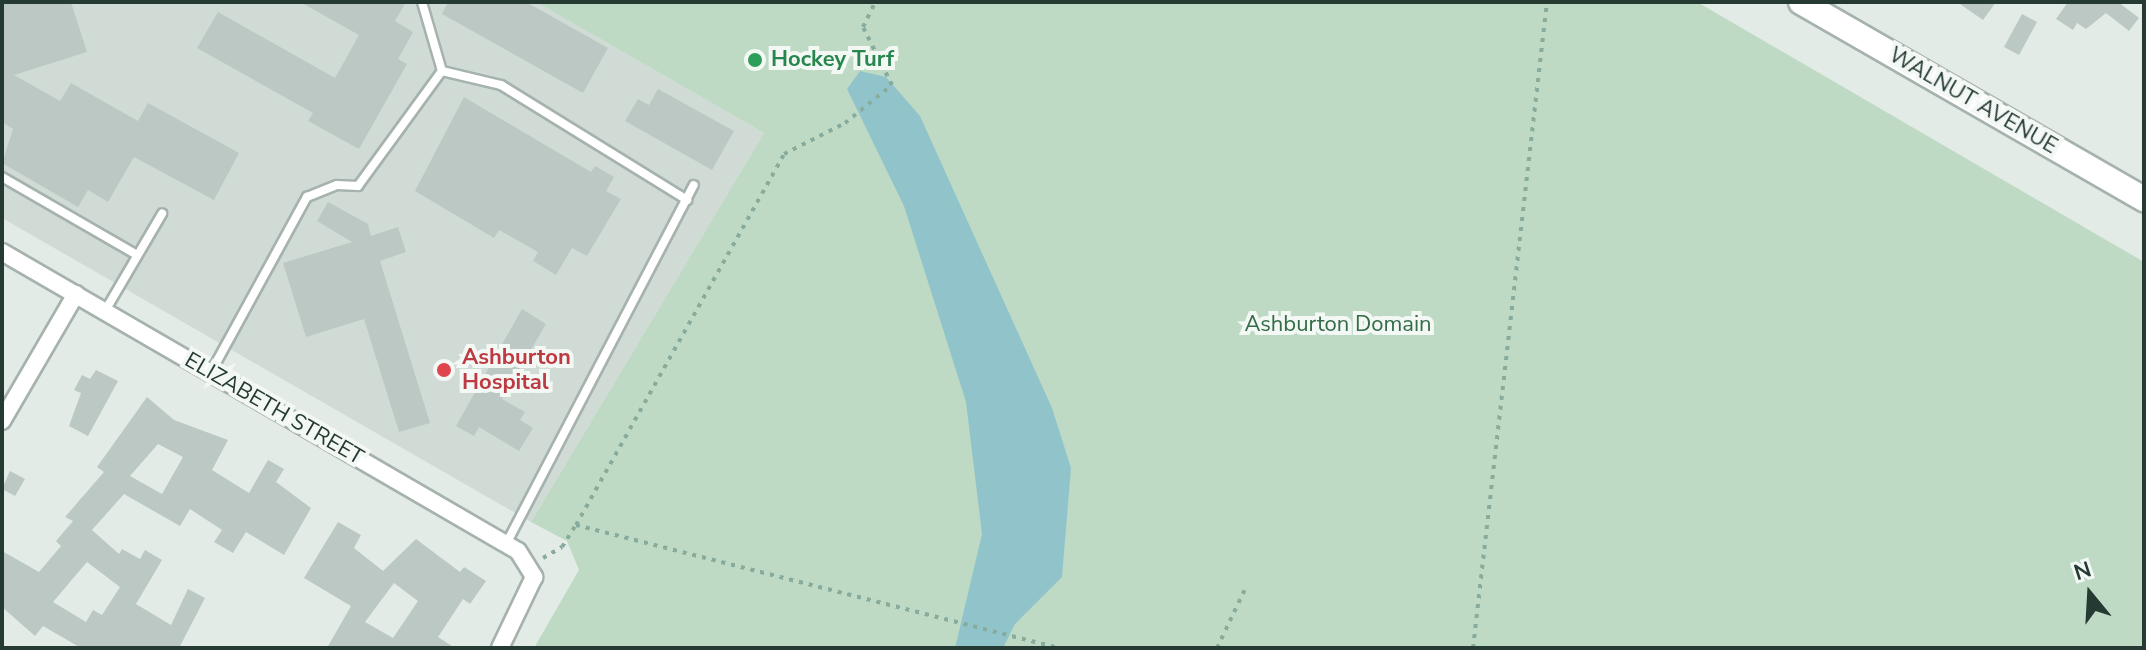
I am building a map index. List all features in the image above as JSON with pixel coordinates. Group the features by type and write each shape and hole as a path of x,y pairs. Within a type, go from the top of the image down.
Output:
{"main road":[{"name":"WALNUT AVENUE","path":"1801,2 2144,199"}],"street":[{"name":"ELIZABETH STREET","path":"2,252 506,544 528,560 534,577 500,648"},
{"path":"2,421 76,294"}],"lane":[{"path":"422,2 442,71"},
{"path":"442,71 501,85 687,200"},
{"path":"211,372 307,197 337,185 358,186 442,71"},
{"path":"2,177 137,255"},
{"path":"506,544 694,185"},
{"path":"104,311 162,214"}],"path":[{"path":"562,547 784,154 845,123 892,85 863,27 875,2"},
{"path":"1473,648 1547,2"},
{"path":"576,525 1058,648"},
{"path":"1217,648 1245,589"}],"shaded area":[{"name":"Ashburton Hospital","path":"2,2 536,2 764,133 531,522 2,218"}],"green space":[{"name":"Ashburton Domain","path":"536,2 1697,2 2144,262 2144,648 534,648 579,570 567,541 531,522 764,133"}],"water":[{"path":"860,71 886,77 920,116 1052,408 1071,468 1062,577 1015,624 1003,648 955,648 982,534 966,402 904,206 847,89"}],"building":[{"path":"2,2 71,2 87,52 14,75 60,101 71,83 138,121 148,103 239,153 214,200 134,157 108,202 88,190 78,207 2,163 13,129 2,122"},
{"path":"300,2 406,2 395,21 413,32 398,59 407,64 359,149 308,121 313,113 197,48 218,12 335,78 359,35"},
{"path":"448,2 526,2 608,48 583,93 442,14"},
{"path":"1957,2 1996,2 1983,20"},
{"path":"2068,2 2118,2 2139,18 2129,31 2106,13 2086,29 2077,23 2073,30 2056,19"},
{"path":"2022,14 2037,22 2019,55 2004,47"},
{"path":"658,89 734,131 712,170 625,121 638,99 649,105"},
{"path":"464,97 591,172 595,166 614,177 606,191 621,199 587,256 572,248 556,275 533,261 538,252 499,230 494,238 415,191"},
{"path":"328,202 368,224 371,236 398,227 406,252 380,261 430,423 399,432 364,319 306,337 283,263 352,242 317,221"},
{"path":"522,309 546,324 502,399 525,412 520,420 533,428 519,451 479,427 474,436 456,426"},
{"path":"96,370 118,381 88,436 69,426 81,393 74,390 82,375 90,379"},
{"path":"147,397 174,420 228,440 212,470 249,493 268,460 284,469 276,482 311,508 284,555 246,532 233,553 214,542 222,530 190,509 180,526 124,494 92,530 119,554 122,549 140,559 145,550 162,560 136,604 171,625 188,589 205,598 179,648 81,648 43,626 35,636 2,607 2,551 39,572 61,546 56,541 73,521 65,517 104,472 97,467","holes":["158,444 183,457 162,494 130,476","87,562 120,587 102,615 93,610 86,622 53,602"]},
{"path":"10,471 25,479 15,496 2,489"},
{"path":"338,522 361,535 354,548 383,571 416,539 460,572 464,567 486,581 470,604 463,599 438,637 455,648 327,648 351,606 304,578","holes":["394,583 418,601 393,638 365,622"]}],"place":[{"name":"Hockey Turf","path":"755,60"},
{"name":"Ashburton Hospital","path":"444,370"}]}
